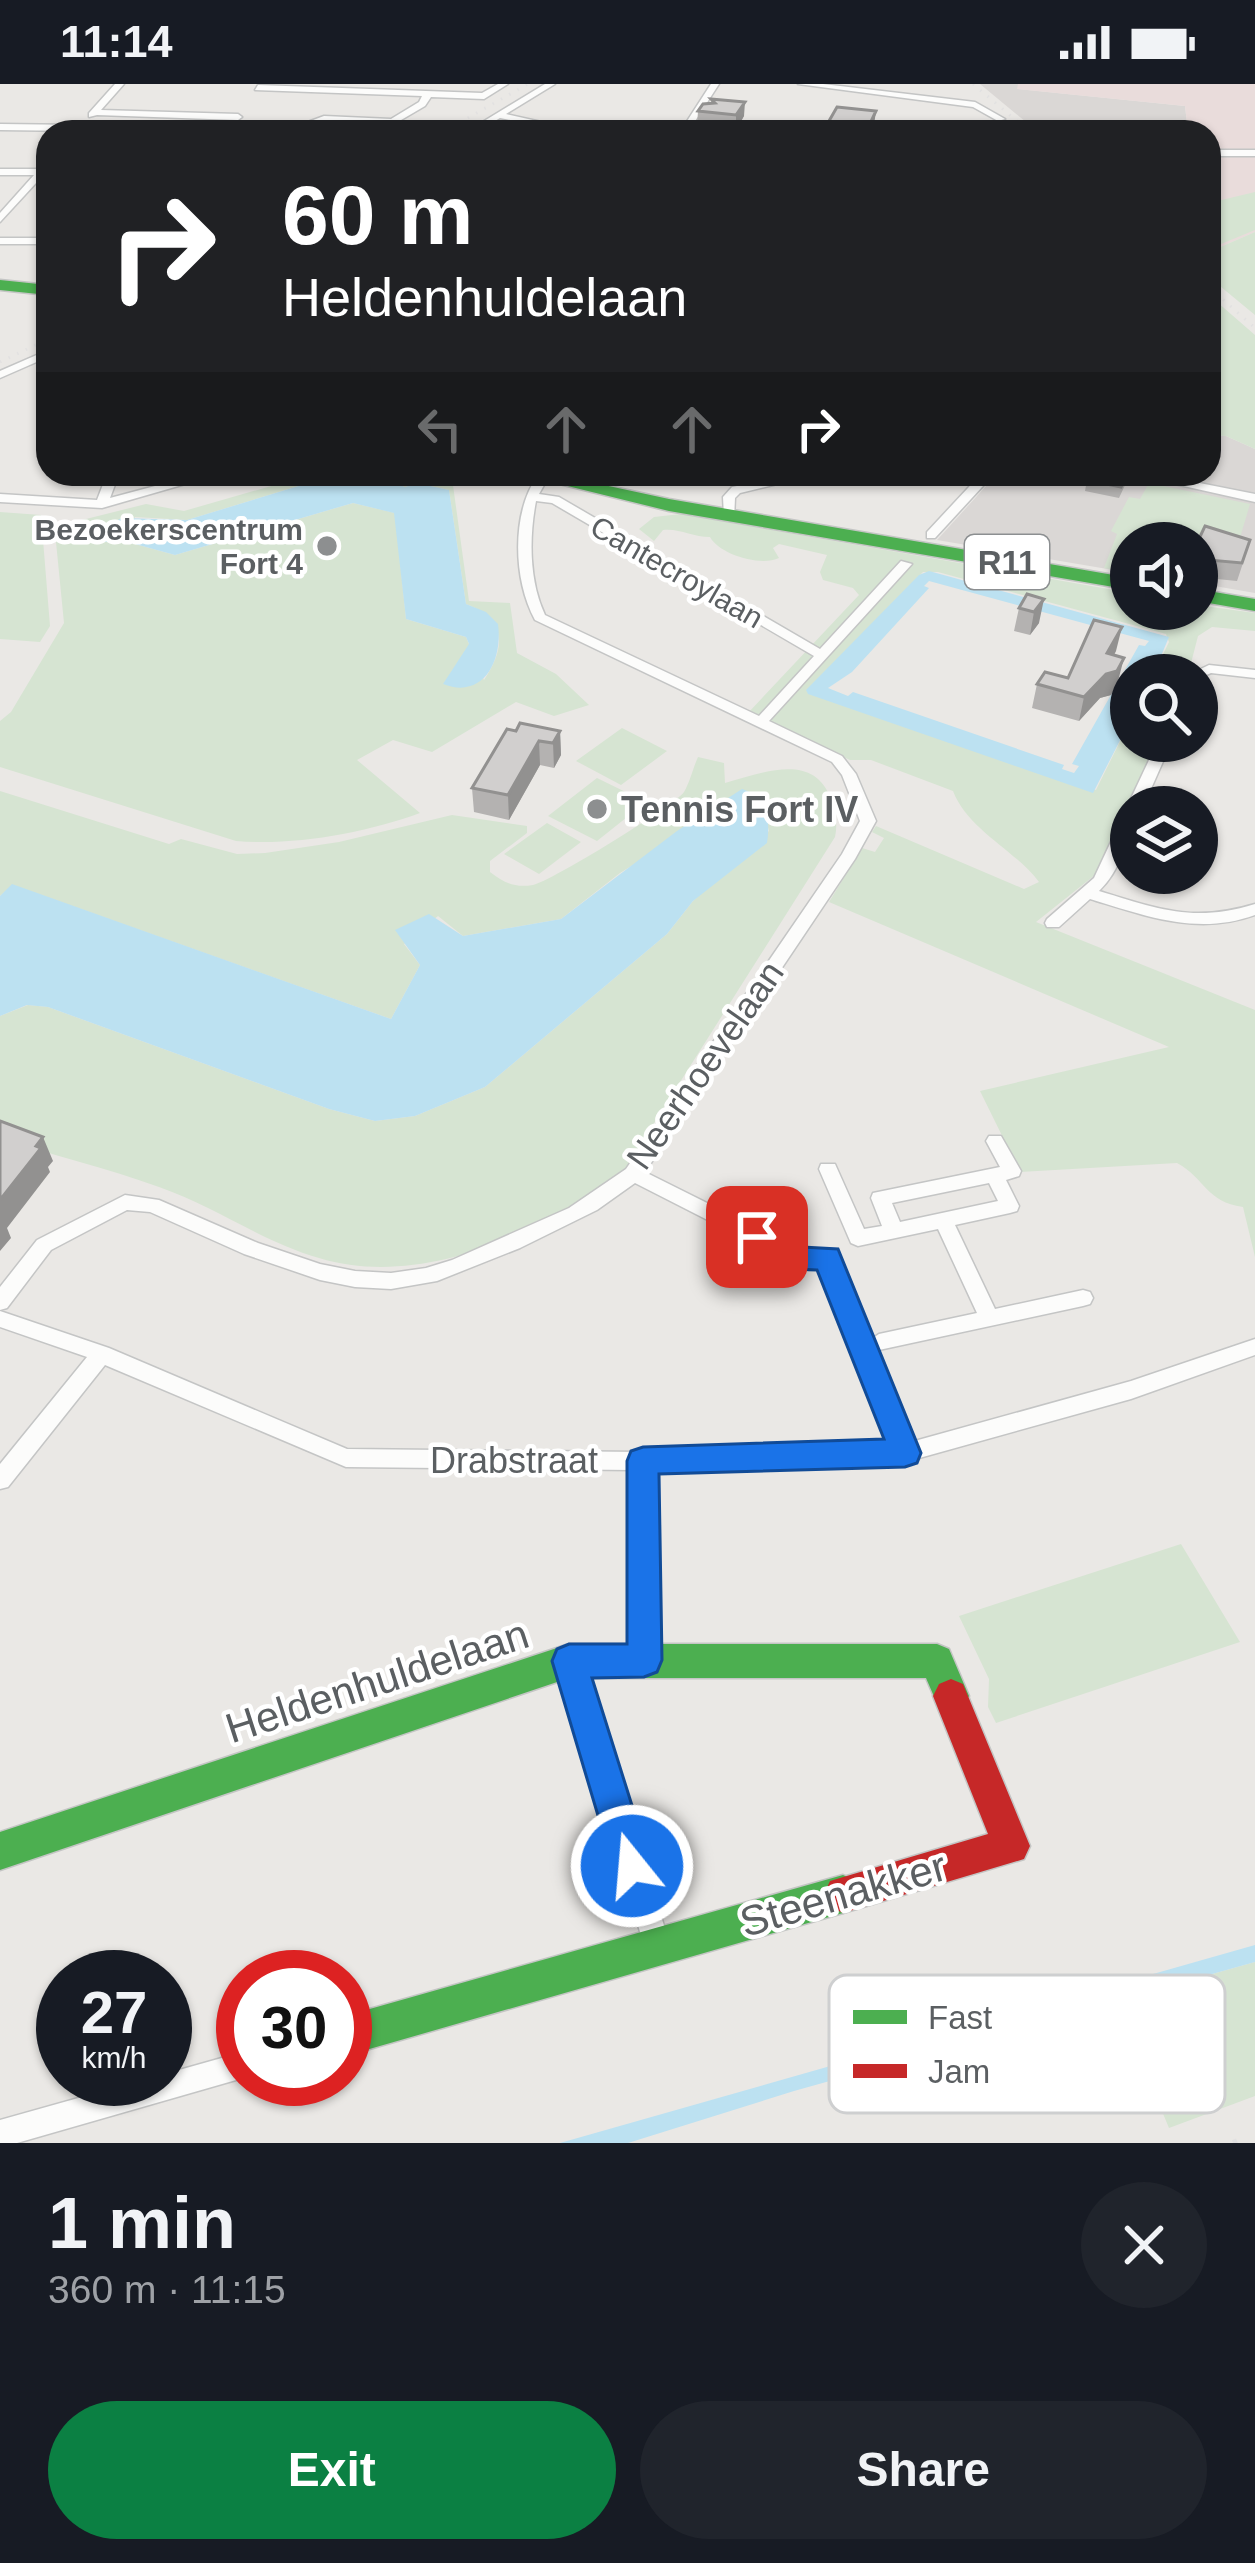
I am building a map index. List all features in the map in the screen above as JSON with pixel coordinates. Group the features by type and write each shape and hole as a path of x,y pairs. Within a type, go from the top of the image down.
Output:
{"street":[{"path":"88,120 120,84"},
{"path":"236,120 259,86 484,96 504,84"},
{"path":"491,120 551,84"},
{"path":"692,120 715,84"},
{"path":"802,84 967,104 987,108 1001,119"},
{"path":"958,92 967,104"},
{"path":"396,120 422,104 428,94"},
{"path":"95,112 238,117"},
{"path":"498,116 519,120"},
{"path":"0,128 36,129"},
{"path":"1221,153 1255,153"},
{"path":"0,172 36,169"},
{"path":"0,219 36,178"},
{"path":"0,242 36,241"},
{"path":"0,286 36,290"},
{"path":"0,375 36,358"},
{"path":"102,504 109,486"},
{"path":"0,498 102,504 169,486"},
{"name":"Neerhoevelaan","path":"0,1302 44,1245 124,1202 152,1205 325,1275 397,1281 455,1268 600,1202 633,1174 868,821 843,764 540,617 532,602 524,510 538,486"},
{"name":"Cantecroylaan","path":"545,486 555,500 821,655"},
{"name":"R11","path":"572,486 1110,580"},
{"path":"720,510 756,486"},
{"path":"931,535 977,486"},
{"path":"1196,486 1255,498"},
{"path":"760,723 906,564"},
{"path":"1218,598 1255,604"},
{"path":"1218,673 1255,674"},
{"path":"1054,923 1091,894 1110,857"},
{"path":"1091,894 1195,922 1217,922 1255,909"},
{"path":"894,1231 880,1198 1012,1172 995,1141"},
{"path":"828,1169 858,1238"},
{"path":"633,1174 799,1258 827,1258 858,1238 1010,1206 994,1175"},
{"path":"943,1220 989,1318"},
{"path":"827,1258 905,1453"},
{"path":"879,1342 1083,1298"},
{"name":"Drabstraat","path":"0,1319 102,1354 346,1459 643,1461 905,1453 1131,1390 1255,1347"},
{"path":"0,1480 102,1354"},
{"path":"643,1461 644,1660"},
{"path":"569,1661 658,1948"},
{"name":"Heldenhuldelaan","path":"0,1851 569,1661 937,1661"},
{"name":"Steenakker","path":"372,2028 1011,1846 937,1661"},
{"path":"0,2134 216,2073"}],"shaded area":[{"path":"980,84 1018,84 1018,89 1185,106 1187,120 1024,120"},
{"path":"1018,84 1255,84 1255,232 1221,247 1221,120 1187,120 1185,106 1017,89"},
{"path":"1221,436 1255,449 1255,593 1218,587 1218,522 1110,522 1110,569 937,540 986,486 1221,486"}],"green space":[{"path":"1255,192 1255,230 1221,244 1221,200"},
{"path":"1255,232 1255,315 1221,287 1221,247"},
{"path":"1221,305 1255,335 1255,449 1221,436"},
{"path":"271,486 299,486 187,520 135,517 124,541 175,555 353,503 395,513 406,619 466,637 484,680 496,656 499,636 489,618 466,604 449,490 431,486 453,486 469,601 510,603 517,653 556,674 589,705 554,716 516,702 432,752 393,740 357,760 420,813 305,840 236,841 0,767 0,721 11,712 64,623 56,542 74,522 146,504 184,511"},
{"path":"1147,486 1163,486 1250,504 1236,551 1218,547 1218,522 1116,522 1129,497 1140,499"},
{"path":"0,512 41,515 50,626 40,642 0,639"},
{"path":"681,514 1110,589 1110,619 938,572 923,572 807,690 1096,790 1110,762 1148,762 1137,786 1110,786 1110,843 1095,875 1036,922 1255,1010 1255,1257 1243,1207 1221,1200 1177,1163 1020,1172 980,1091 1169,1047 829,902 862,848 875,852 884,838 872,832 876,826 1024,889 1039,882 969,817 953,791 871,760 850,760 748,713 859,595 853,588 823,580 820,572 827,555 779,544 773,548 779,558 751,560 722,549 710,537 675,530 663,530 654,541 639,529 654,517"},
{"path":"1218,608 1255,613 1255,631 1218,628"},
{"path":"1151,630 1207,630 1198,636 1193,654 1163,654 1169,642 1166,634"},
{"name":"Tennis Fort IV","path":"622,728 667,751 621,785 576,761"},
{"path":"698,757 724,763 725,783 786,769 813,775 831,800 835,837 620,1177 553,1218 515,1236 437,1261 358,1266 298,1251 159,1187 0,1139 0,1016 28,1005 48,1007 329,1109 375,1121 415,1116 485,1087 667,934 693,901 769,831 761,801 751,792 620,873 561,919 463,936 438,916 404,944 420,965 391,1019 13,885 0,896 0,791 169,844 181,839 237,854 339,842 452,815 527,826 527,833 490,861 490,872 510,884 527,886 586,858 676,800"},
{"name":"Tennis Fort IV","path":"597,778 646,802 597,841 548,816"},
{"name":"Tennis Fort IV","path":"547,823 581,842 539,874 504,854"},
{"path":"1181,1544 1240,1642 996,1723 988,1707 989,1679 959,1616"},
{"path":"1255,1962 1255,2096 1225,2107 1225,1975 1209,1975"},
{"path":"1163,2113 1209,2113 1169,2128"}],"water":[{"path":"299,486 449,490 466,604 486,612 498,624 494,663 480,682 457,687 443,684 469,644 466,637 406,619 394,513 353,503 175,555 124,541 103,542 91,533 122,518 187,520"},
{"path":"929,571 1110,621 1110,630 1144,630 1169,637 1162,654 1134,654 1149,641 929,581 924,586 929,588 852,672 828,688 848,696 853,692 1064,765 1062,769 1074,773 1079,766 1072,764 1110,697 1110,760 1093,793 806,690 919,575"},
{"path":"742,789 765,810 767,843 693,901 667,934 485,1087 415,1116 375,1121 329,1109 48,1007 27,1005 0,1016 0,896 12,884 391,1019 420,965 395,930 429,914 463,936 561,919 677,831"},
{"path":"1255,1945 1255,1962 1209,1975 1150,1975"},
{"path":"829,2066 829,2081 628,2143 560,2143"}],"building":[{"path":"711,99 745,102 736,115 698,111 703,104 715,103"},
{"path":"837,107 876,111 872,120 830,120"},
{"path":"1218,530 1250,540 1242,563 1218,561"},
{"path":"1027,594 1044,599 1034,612 1019,608"},
{"path":"1094,620 1110,624 1110,630 1120,630 1107,653 1110,673 1084,697 1037,684 1045,672 1068,678"},
{"path":"520,723 560,731 553,743 539,741 508,795 472,788 507,729 516,731"},
{"path":"0,1121 43,1137 36,1146 41,1148 0,1200"}],"railway":[{"path":"464,120 528,84"},
{"path":"973,84 1016,120"},
{"path":"1221,298 1255,328"},
{"path":"0,362 36,345"},
{"path":"1233,2143 1255,2134"}],"traffic: fast":[{"path":"0,285 36,289"},
{"path":"583,486 1110,580"},
{"path":"1218,599 1255,605"},
{"path":"0,1851 569,1661 937,1661 951,1696"},
{"path":"372,2028 843,1894"}],"traffic: jam":[{"path":"843,1894 1011,1846 951,1696"}],"place":[{"name":"Bezoekerscentrum Fort 4","path":"327,546"},
{"name":"Tennis Fort IV","path":"597,809"}],"route":[{"path":"632,1866 569,1661 644,1660 643,1461 905,1453 827,1258 799,1258 757,1237"}]}
